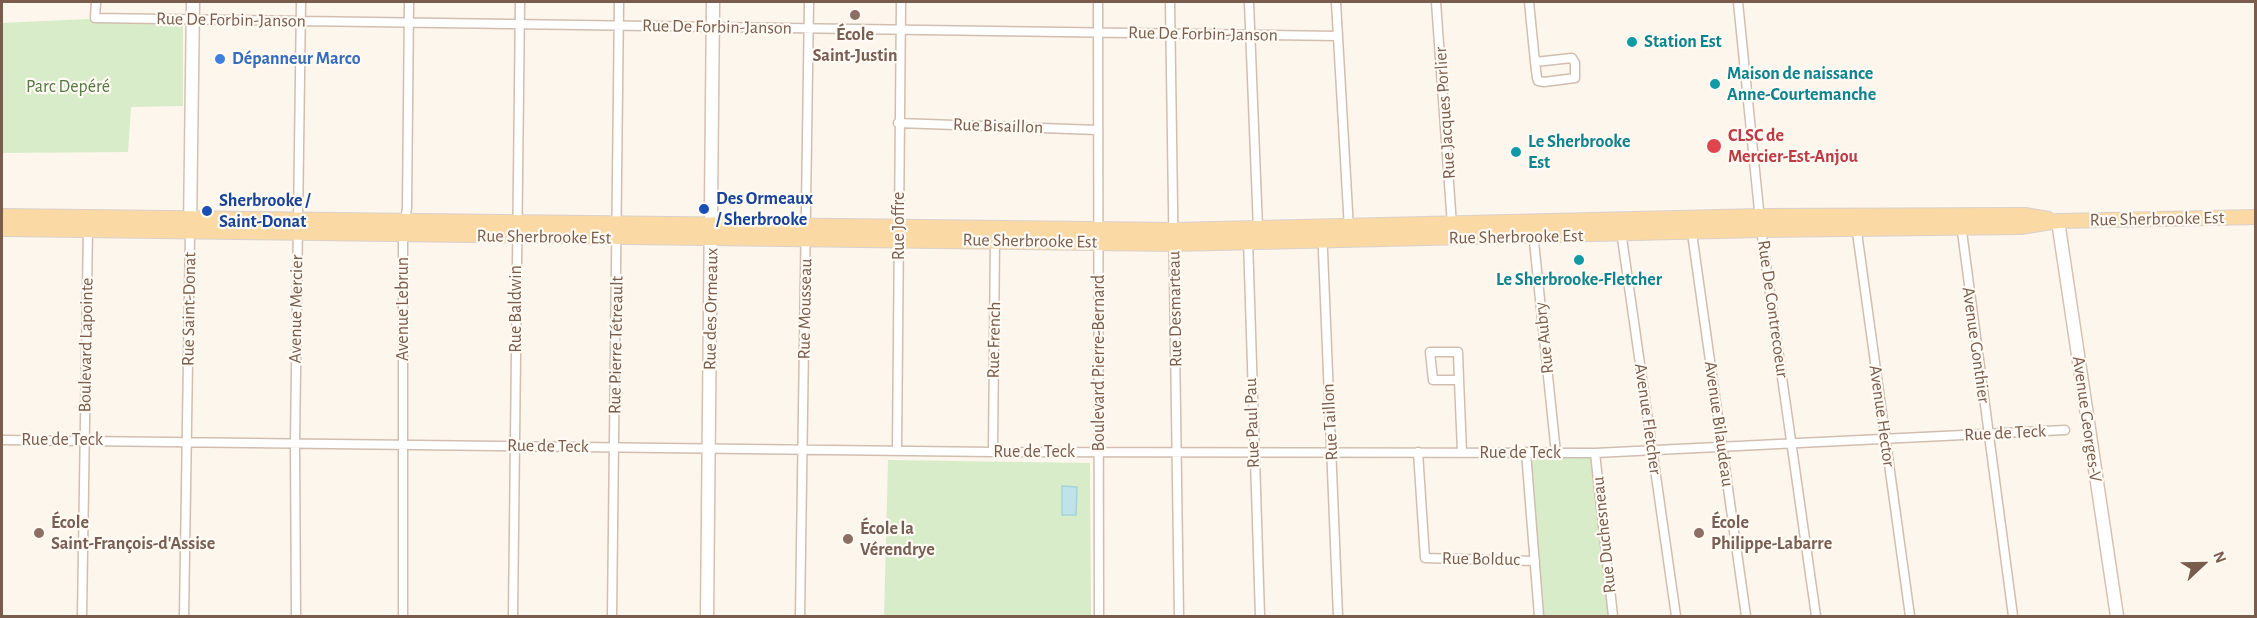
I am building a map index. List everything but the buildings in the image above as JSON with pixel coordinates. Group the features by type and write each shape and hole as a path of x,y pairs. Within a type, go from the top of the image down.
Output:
{"main road":[{"name":"Rue Sherbrooke Est","path":"190,226 298,218 516,236 617,238 712,232 1173,237 1251,233 1322,234 1760,223 1960,221 2025,215 2058,221 2256,217"},
{"name":"Rue Sherbrooke Est","path":"2,216 88,224 190,226 297,235 517,221 617,223 712,232"},
{"name":"Rue Sherbrooke Est","path":"2,229 88,224"},
{"name":"Rue Sherbrooke Est","path":"1349,233 1452,225 1532,230"}],"street":[{"name":"Rue De Forbin-Janson","path":"96,2 95,18 1338,36"},
{"name":"Rue Saint-Donat","path":"184,616 193,2"},
{"name":"Avenue Mercier","path":"296,616 295,442 301,2"},
{"name":"Avenue Lebrun","path":"403,616 404,227 409,2"},
{"name":"Rue Baldwin","path":"513,616 520,2"},
{"name":"Rue Pierre Tétreault","path":"612,616 619,2"},
{"name":"Rue des Ormeaux","path":"707,616 713,2"},
{"name":"Rue Mousseau","path":"800,616 809,2"},
{"name":"Rue Joffre","path":"897,450 898,123 901,2"},
{"name":"Boulevard Pierre-Bernard","path":"1098,2 1099,616"},
{"name":"Rue Desmarteau","path":"1170,2 1179,616"},
{"name":"Rue Paul Pau","path":"1249,2 1253,452 1260,616"},
{"path":"1336,2 1349,233"},
{"name":"Rue Jacques Porlier","path":"1436,2 1452,225"},
{"path":"1528,2 1535,62 1537,78 1540,82 1572,80 1576,75 1572,58 1535,62"},
{"name":"Rue De Contrecoeur","path":"1738,2 1760,223 1816,616"},
{"name":"Rue Bisaillon","path":"898,123 1098,130"},
{"name":"Avenue Gonthier","path":"1960,221 2013,616"},
{"name":"Avenue Georges-V","path":"2058,221 2117,616"},
{"name":"Avenue Hector","path":"1855,222 1910,616"},
{"name":"Boulevard Lapointe","path":"82,616 88,224"},
{"name":"Avenue Bilaudeau","path":"1690,226 1746,616"},
{"name":"Avenue Fletcher","path":"1621,227 1676,616"},
{"name":"Rue Aubry","path":"1532,230 1556,453"},
{"name":"Rue French","path":"993,453 995,234"},
{"name":"Rue Taillon","path":"1322,234 1338,616"},
{"path":"1459,380 1433,380 1430,352 1458,352 1462,452"},
{"name":"Rue de Teck","path":"2,440 84,439 993,453 1595,453 2065,430"},
{"name":"Rue Bolduc","path":"1418,452 1425,558 1534,561"},
{"path":"1526,452 1539,616"},
{"name":"Rue Duchesneau","path":"1595,453 1613,616"}],"green space":[{"name":"Parc Depéré","path":"87,19 183,21 183,106 131,107 128,152 2,153 2,23"},
{"path":"1526,452 1595,453 1613,616 1539,616"},
{"path":"888,460 1090,463 1091,616 884,616"}],"water":[{"path":"1062,486 1077,487 1076,515 1062,515"}],"place":[{"name":"École Saint-Justin","path":"855,15"},
{"name":"Station Est","path":"1632,42"},
{"name":"Dépanneur Marco","path":"220,59"},
{"name":"Maison de naissance Anne-Courtemanche","path":"1715,84"},
{"name":"CLSC de Mercier-Est-Anjou","path":"1714,146"},
{"name":"Le Sherbrooke Est","path":"1516,152"},
{"name":"Des Ormeaux / Sherbrooke","path":"704,209"},
{"name":"Sherbrooke / Saint-Donat","path":"207,211"},
{"name":"Le Sherbrooke-Fletcher","path":"1579,260"},
{"name":"École Saint-François-d'Assise","path":"39,533"},
{"name":"École Philippe-Labarre","path":"1699,533"},
{"name":"École la Vérendrye","path":"848,539"}]}
